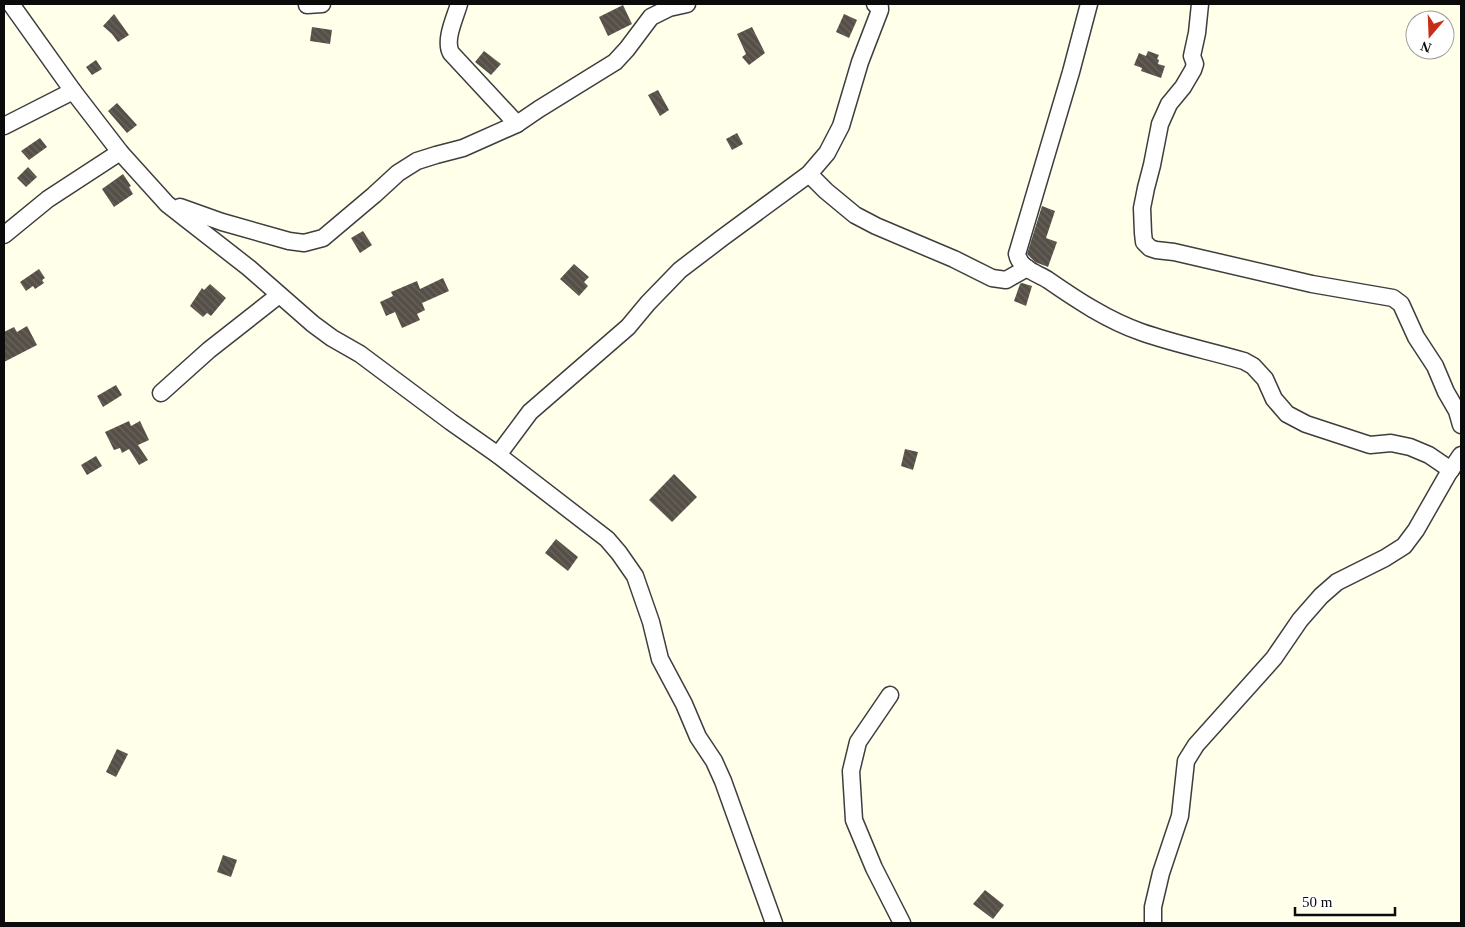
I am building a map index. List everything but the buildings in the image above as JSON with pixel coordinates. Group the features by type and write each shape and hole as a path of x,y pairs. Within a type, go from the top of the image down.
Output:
{"street":[{"path":"11,4 73,91 120,152 167,204 249,268 313,324 332,338 360,354 498,455 607,539 619,553 635,576 651,622 660,659 684,704 698,737 717,768 774,923"},
{"path":"459,4 448,39 448,47 451,53 517,124"},
{"path":"167,204 253,232 304,243 323,238 398,173 418,161 436,154 463,148 517,124 615,62 650,17 669,8 687,4"},
{"path":"498,455 530,412 628,326 680,270 810,174 827,152 841,126 860,62 880,10 875,4"},
{"path":"1089,4 1071,72 1017,254 1021,263 1075,299 1139,331 1244,360 1253,366 1265,379 1274,399 1287,414 1306,424 1370,445 1392,443 1410,447 1429,455 1451,470"},
{"path":"1200,4 1192,56 1195,64 1193,70 1183,87 1169,104 1160,124 1142,208 1144,242 1150,248 1156,250 1174,252 1312,284 1394,298 1401,304 1416,337 1435,366 1461,425"},
{"path":"4,126 73,91"},
{"path":"4,235 48,200 120,152"},
{"path":"810,174 826,191 855,215 992,278 1006,280 1027,268"},
{"path":"161,393 209,350 279,295"},
{"path":"1154,923 1154,907 1161,873 1180,816 1186,762 1196,745 1274,658 1300,620 1321,596 1337,582 1385,558 1404,546 1416,530 1461,455"},
{"path":"890,694 858,742 851,770 854,820 874,868 902,923"}]}
